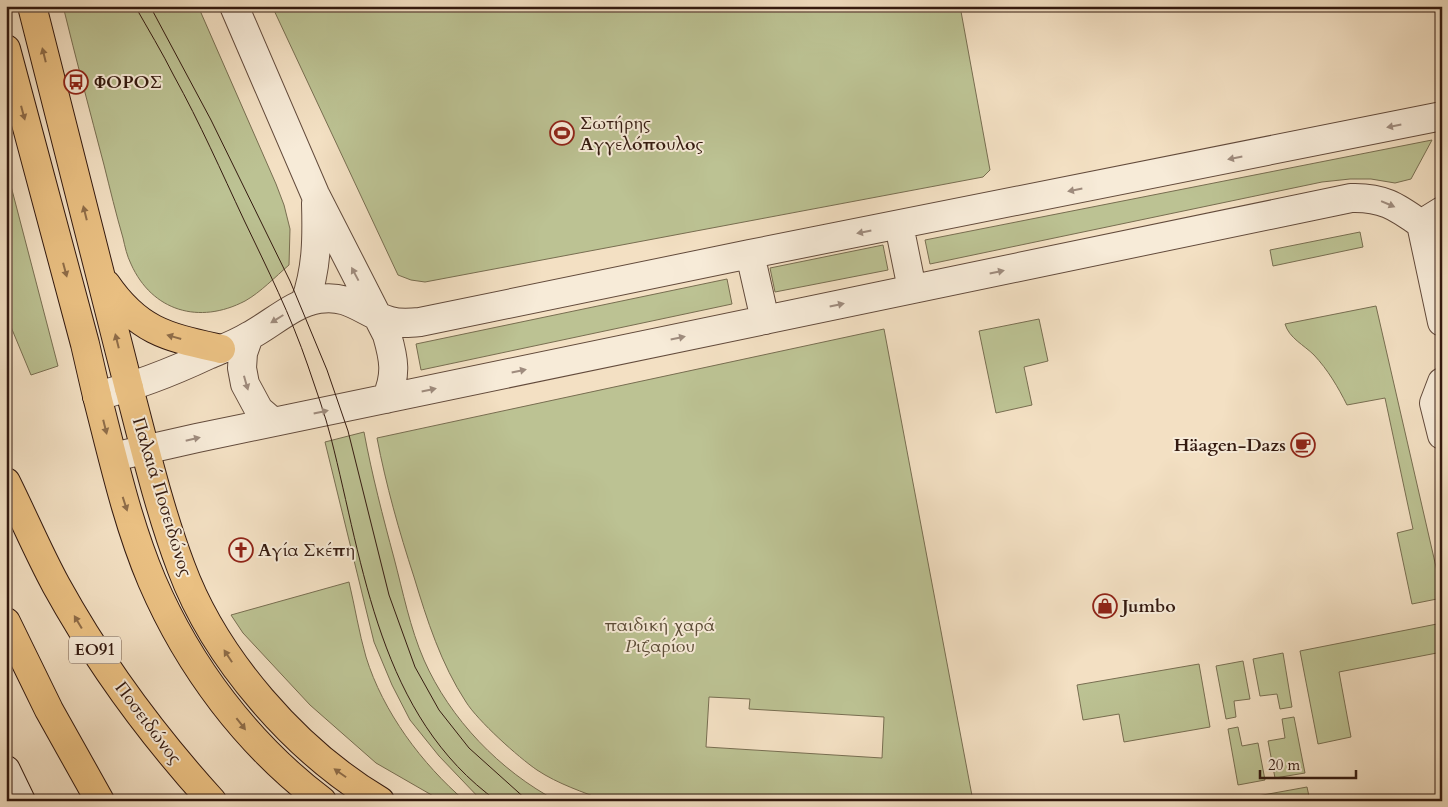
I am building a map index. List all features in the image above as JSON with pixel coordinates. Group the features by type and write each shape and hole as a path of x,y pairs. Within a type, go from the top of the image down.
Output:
{"main road":[{"name":"Παλαιά Ποσειδώνος","path":"32,6 146,450 182,568 197,603 229,658 272,712 321,759 380,801"},
{"name":"Παλαιά Ποσειδώνος","path":"6,49 85,344 124,501 152,579 167,614 204,676 247,732 297,782 322,801"},
{"path":"101,277 117,300 131,315 145,325 164,334 221,349"},
{"path":"6,460 56,585"},
{"name":"Ποσειδώνος","path":"6,482 56,585 93,647 129,700 172,757 212,801"},
{"path":"6,622 66,742 100,801"},
{"path":"24,658 90,801"}],"street":[{"path":"234,6 315,194 387,335 392,352 394,371 392,386 386,399"},
{"path":"97,396 129,388 221,349 249,336 305,302 320,298 341,299 363,308 378,317 399,323 420,322 1442,116"},
{"path":"305,302 316,264 315,194"},
{"path":"112,457 1351,198 1368,198 1386,202 1401,210 1431,218 1442,322"},
{"path":"899,225 912,290"},
{"path":"750,254 765,320"},
{"path":"249,336 243,353 242,368 245,384 259,410 273,422"},
{"path":"1439,394 1442,435"},
{"path":"6,770 21,801"}],"green space":[{"path":"63,6 198,6 276,184 290,229 289,265 245,301 211,312 194,312 179,309 164,303 151,293 140,280 126,251"},
{"path":"272,6 960,6 990,170 983,177 425,282 411,280 398,275"},
{"path":"1432,140 1411,179 1395,183 1371,179 1322,182 930,264 925,240"},
{"path":"6,167 58,366 31,375 6,315"},
{"path":"1360,232 1363,247 1273,266 1270,250"},
{"path":"883,245 888,270 775,292 770,268"},
{"path":"727,279 732,304 421,370 416,344"},
{"path":"1376,306 1442,593 1442,598 1412,604 1397,533 1413,529 1385,398 1347,405 1324,367 1314,355 1293,337 1285,324"},
{"path":"1039,319 1048,361 1024,367 1032,405 996,413 979,331"},
{"name":"παιδική χαρά Ριζαρίου","path":"884,329 973,801 606,801 545,775 520,757 479,719 466,702 449,672 430,625 403,542 377,438","holes":["709,697 750,699 749,709 884,717 882,758 706,747"]},
{"path":"364,432 378,496 411,623 419,648 435,682 462,723 497,759 536,789 557,801 482,801 439,756 410,720 392,685 374,642 325,442"},
{"path":"349,582 366,657 373,677 393,717 419,754 465,801 442,801 376,763 310,705 243,633 231,615"},
{"path":"1442,623 1442,652 1339,672 1351,737 1318,744 1300,651"},
{"path":"1283,653 1292,707 1280,709 1277,694 1260,696 1253,659"},
{"path":"1243,661 1250,699 1234,701 1236,717 1226,719 1216,666"},
{"path":"1199,664 1210,727 1124,742 1119,714 1083,720 1077,685"},
{"path":"1294,717 1305,773 1275,778 1268,741 1285,738 1282,719"},
{"path":"1238,727 1242,746 1258,743 1265,780 1238,785 1228,729"},
{"path":"1307,787 1310,801 1241,801 1241,799"}],"tram line":[{"path":"135,6 202,129 294,329 329,429 367,587 382,636 401,683 426,727 457,766 497,801"},
{"path":"150,6 211,120 290,281 327,370 348,431 389,595 415,667 439,710 469,748 528,801"}],"place":[{"name":"ΦΟΡΟΣ","path":"76,82"},
{"name":"Σωτήρης Αγγελόπουλος","path":"562,133"},
{"name":"Häagen-Dazs","path":"1303,445"},
{"name":"Αγία Σκέπη","path":"241,550"},
{"name":"Jumbo","path":"1105,606"}]}
